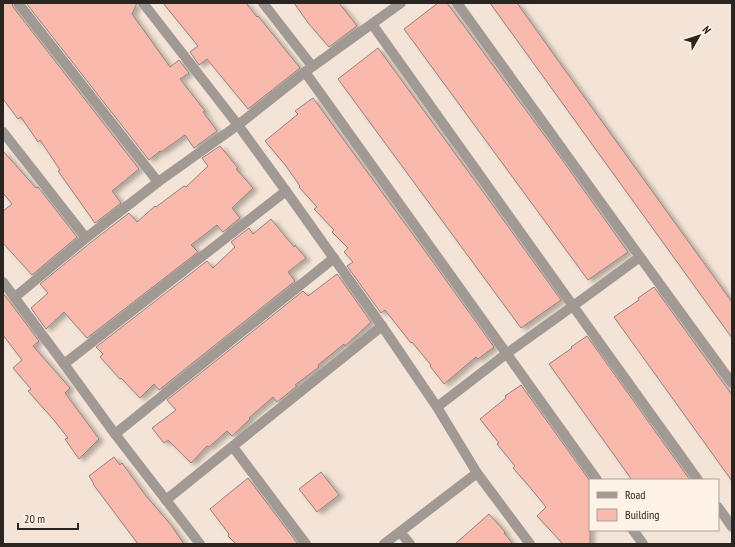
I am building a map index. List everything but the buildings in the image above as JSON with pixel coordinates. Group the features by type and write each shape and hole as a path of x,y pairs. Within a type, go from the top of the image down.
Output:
{"street":[{"path":"18,3 158,182"},
{"path":"143,3 238,125 334,258 437,407 477,473 530,544"},
{"path":"263,3 506,354 596,479"},
{"path":"15,297 86,238 158,182 238,125 308,69 400,3"},
{"path":"457,3 732,383"},
{"path":"372,24 697,479"},
{"path":"3,132 86,238"},
{"path":"64,364 286,191"},
{"path":"437,407 506,354 640,257"},
{"path":"115,434 334,258"},
{"path":"3,282 115,434 200,544"},
{"path":"166,500 382,326"},
{"path":"233,447 306,544"},
{"path":"384,544 477,473"},
{"path":"719,508 732,527"},
{"path":"634,531 643,544"},
{"path":"400,532 410,544"}]}
